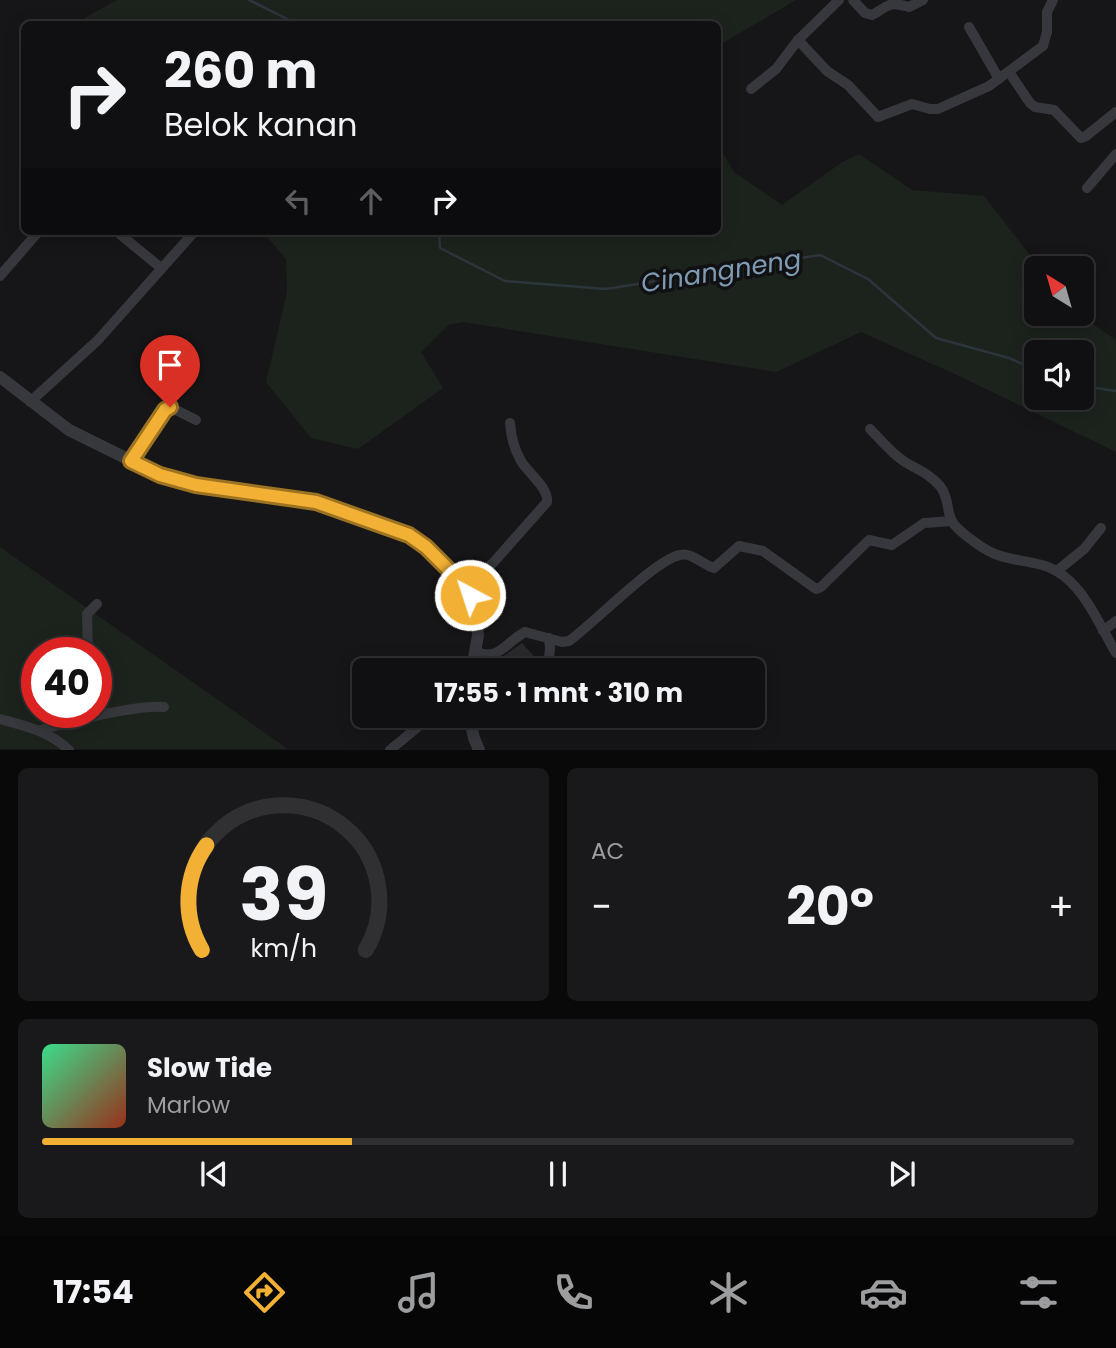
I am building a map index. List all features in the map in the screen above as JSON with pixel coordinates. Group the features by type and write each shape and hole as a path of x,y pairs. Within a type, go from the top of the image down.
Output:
{"street":[{"path":"751,89 776,69 798,40 839,0"},
{"path":"853,0 865,13 872,15 888,4 909,6 923,0"},
{"path":"798,40 827,71 848,85 878,117 912,104 938,109 974,94 1043,46 1047,32 1046,12 1053,0"},
{"path":"970,27 999,79"},
{"path":"1009,72 1030,103 1035,107 1054,110 1081,138 1116,112"},
{"path":"1087,188 1116,154"},
{"path":"0,276 36,235"},
{"path":"121,235 161,268"},
{"path":"30,402 98,340 191,235"},
{"path":"0,377 76,434 179,481 316,502 409,535 426,547 463,585 475,609 478,635 475,658"},
{"path":"131,461 167,408 196,420"},
{"path":"463,585 493,563 547,502 546,493 520,459 511,438 510,423"},
{"path":"870,429 904,461 928,474 939,485 945,494 952,521 977,544 1010,561 1041,565 1058,571 1082,594 1116,652"},
{"path":"476,652 494,656 524,632 569,641 657,568 680,554 689,555 714,568 739,546 754,549 771,556 816,589 869,540 892,545 924,523 952,521"},
{"path":"1058,571 1084,550 1101,527"},
{"path":"88,637 87,614 97,604"},
{"path":"1102,631 1116,621"},
{"path":"549,638 549,658"},
{"path":"112,713 163,707"},
{"path":"0,719 41,730 56,738 69,750"},
{"path":"41,730 48,728"},
{"path":"390,750 417,728"},
{"path":"472,728 480,750"}],"shaded area":[{"path":"117,0 796,0 721,44 721,21 81,20"},
{"path":"721,150 734,172 782,205 841,163 859,154 912,190 984,196 1031,256 1024,256 1024,326 1094,325 1116,340 1116,452 1029,410 1094,410 1094,340 1024,340 1024,407 861,332 776,372 463,322 448,325 421,352 443,388 358,449 311,438 266,382 287,292 286,259 265,235 721,235"},
{"path":"0,547 288,749 0,749"}],"building":[{"path":"522,643 536,658 501,658"}],"waterway":[{"name":"Cinangneng","path":"249,0 291,21"},
{"name":"Cinangneng","path":"439,235 440,248 505,281 606,289 820,255 868,279 936,338 1024,365"},
{"name":"Cinangneng","path":"1094,388 1116,391"}],"route":[{"path":"170,407 165,410 131,461 160,475 196,485 316,502 409,535 426,547 470,595"}]}
